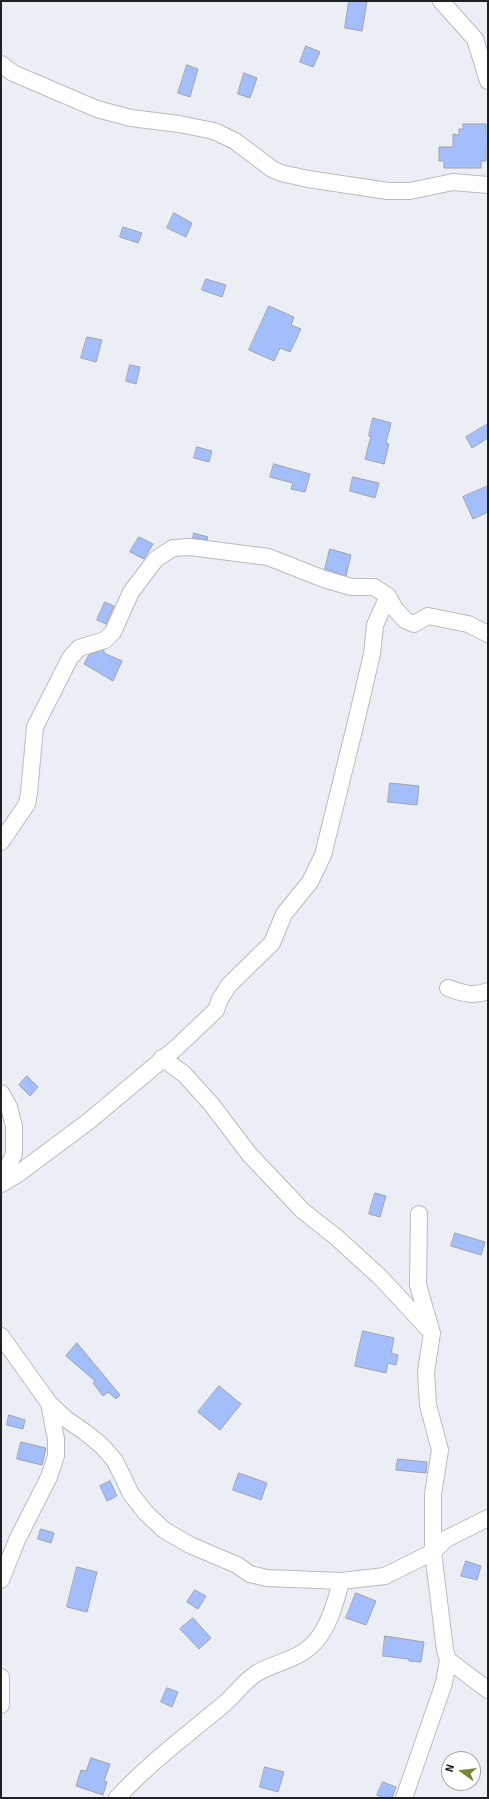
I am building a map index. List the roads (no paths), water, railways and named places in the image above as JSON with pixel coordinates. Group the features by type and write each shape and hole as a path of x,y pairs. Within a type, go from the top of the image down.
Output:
{"street":[{"path":"441,1 475,39 488,81"},
{"path":"1,64 13,73 97,109 131,118 179,124 214,131 225,135 272,169 281,173 308,179 388,191 410,191 453,182 488,185"},
{"path":"1,842 27,804 35,727 70,658 78,648 105,640 113,632 131,592 156,559 173,548 190,547 268,557 324,579 351,587 374,588 388,596 395,610 405,620 414,624 428,616 468,624 488,634"},
{"path":"1,1184 23,1170 89,1121 162,1058 176,1048 216,1010 220,999 229,985 272,943 284,914 310,882 323,855 372,654 375,624 388,596"},
{"path":"448,988 465,995 480,995 488,991"},
{"path":"162,1058 188,1079 212,1105 249,1154 303,1211 336,1236 380,1277 432,1334"},
{"path":"1,1093 9,1107 14,1126 14,1154 1,1180"},
{"path":"404,1798 427,1737 444,1683 448,1660 445,1650 433,1552 433,1494 440,1450 428,1405 426,1372 432,1334 418,1285 419,1214"},
{"path":"1,1336 49,1403 66,1420 86,1432 102,1446 115,1461 131,1494 146,1513 164,1530 190,1545 237,1565 250,1574 267,1578 341,1581 385,1576 433,1552 446,1538 488,1518"},
{"path":"1,1580 17,1540 49,1477 56,1456 56,1439 49,1403"},
{"path":"117,1798 157,1758 225,1703 256,1674 295,1656 311,1646 322,1632 341,1581"},
{"path":"448,1660 488,1690"},
{"path":"1,1677 1,1705"}]}
